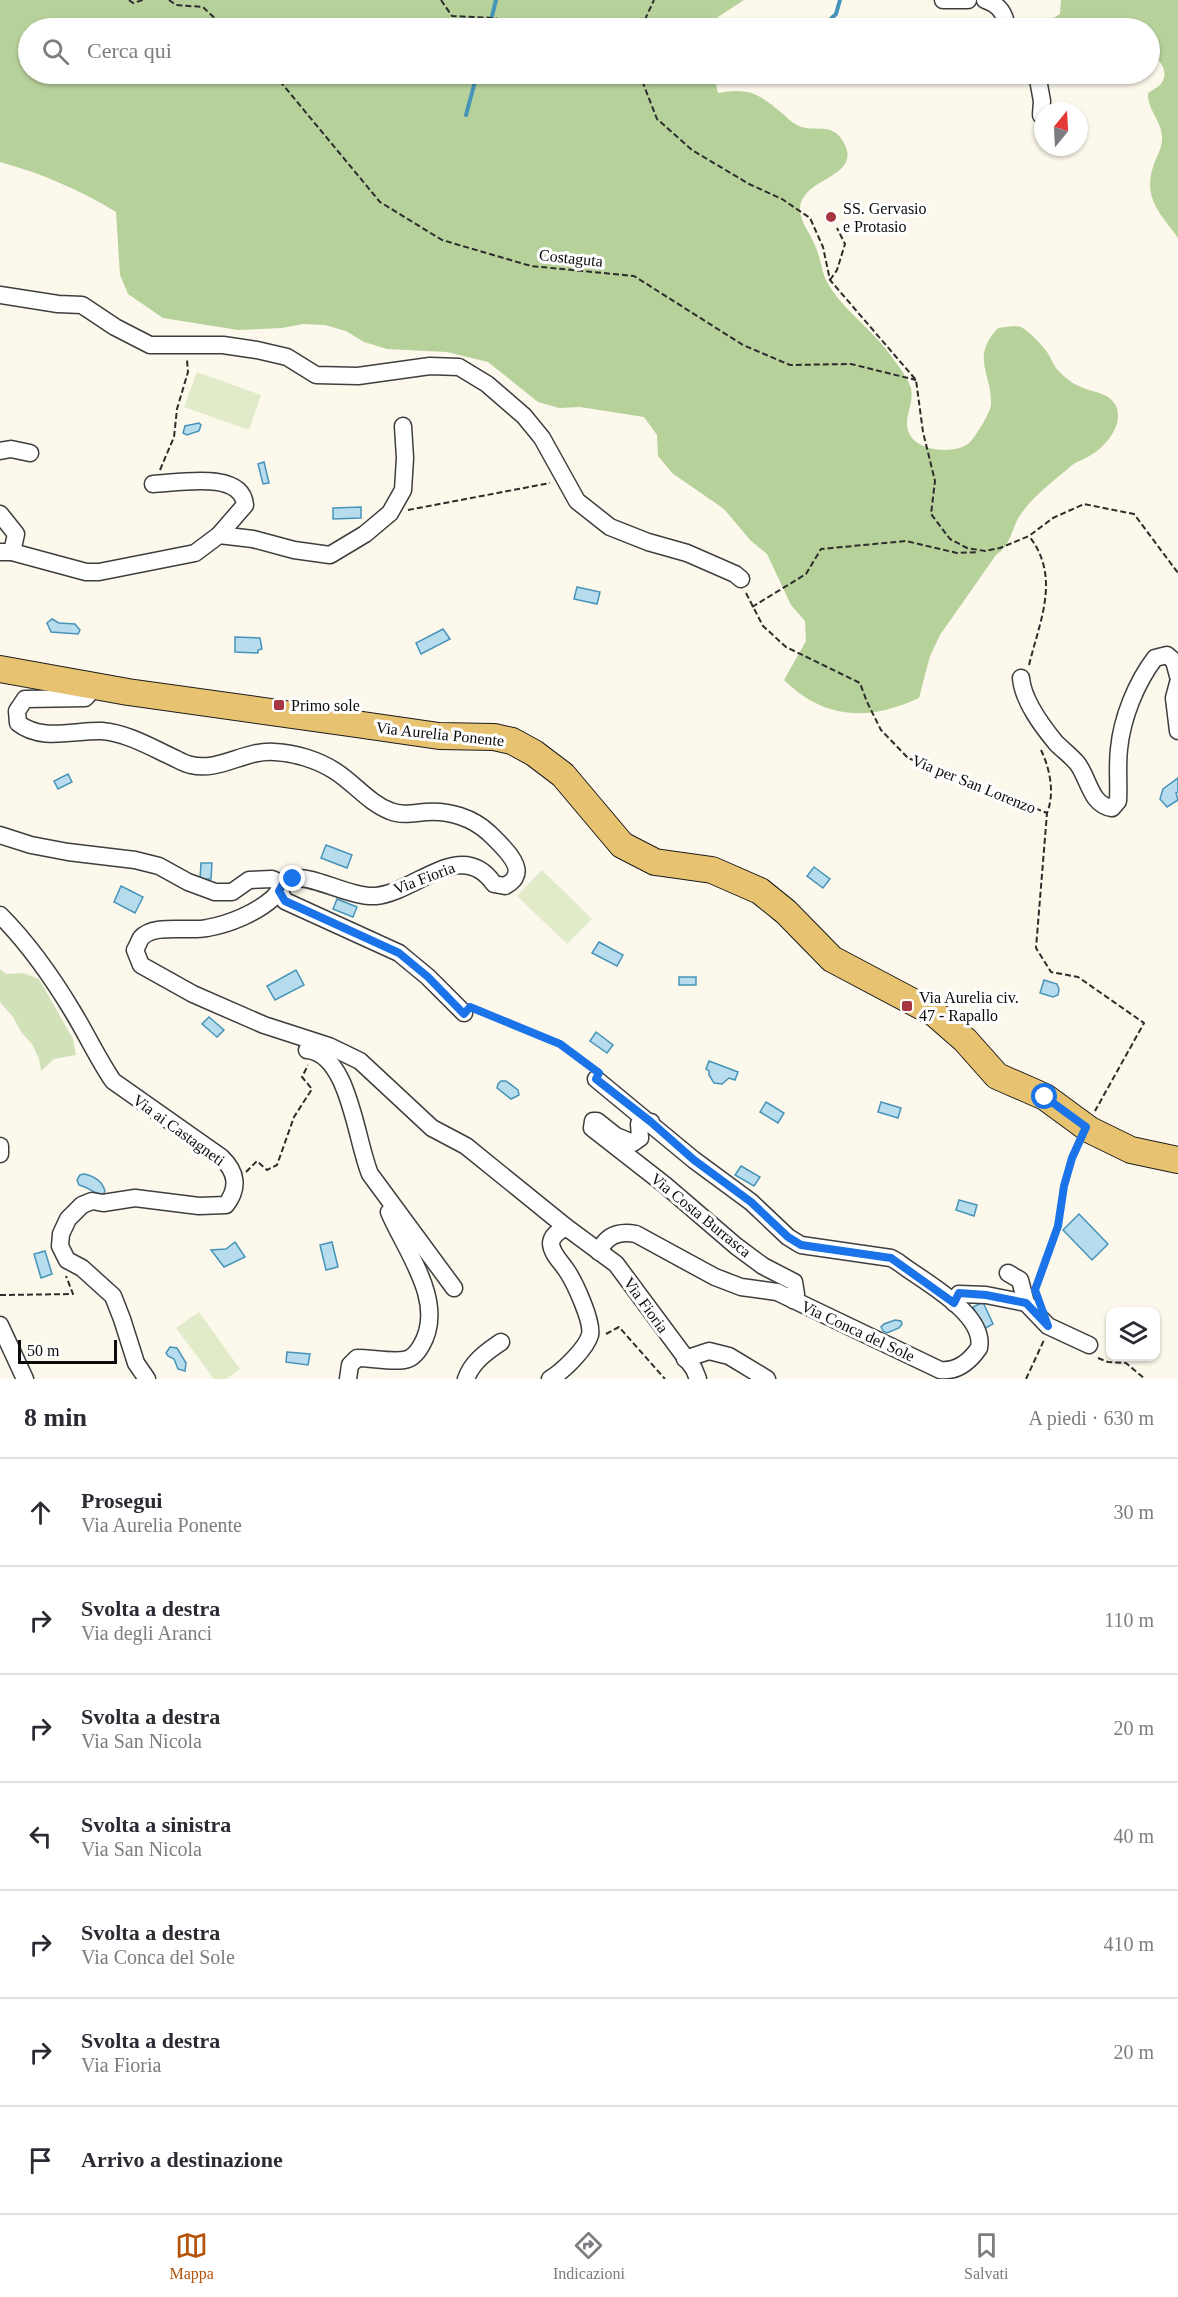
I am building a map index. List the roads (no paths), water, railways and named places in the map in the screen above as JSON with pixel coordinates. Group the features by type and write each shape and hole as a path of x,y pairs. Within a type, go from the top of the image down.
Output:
{"main road":[{"name":"Via Aurelia Ponente","path":"0,669 96,686 429,734 494,737 512,741 534,753 563,775 622,845 655,862 712,870 760,891 786,912 832,959 934,1013 965,1040 997,1076 1045,1097 1090,1121 1131,1150 1178,1160"}],"street":[{"path":"943,0 968,0"},
{"path":"985,0 998,7 1006,18"},
{"path":"1039,84 1042,102"},
{"path":"0,295 58,304 82,305 115,327 150,345 223,345 258,350 287,357 316,375 358,376 430,366 459,367 487,384 524,416 542,438 577,501 610,527 648,542 687,553 741,579"},
{"path":"219,535 253,539 294,550 330,555 365,534 390,513 403,490 405,458 403,426"},
{"path":"0,451 11,449 30,453"},
{"path":"0,514 16,534 6,552 86,572 99,572 195,553 219,535 245,505 244,496 239,489 224,482 153,484"},
{"path":"1022,684 1056,743 1077,763 1088,781 1092,795 1098,802 1112,808 1118,801 1118,750 1124,722 1139,684 1155,658 1167,655 1174,661 1178,676"},
{"path":"1178,683 1174,698 1178,731"},
{"name":"Via Fioria","path":"96,686 85,698 25,699 17,711 18,723 28,731 65,734 103,731 133,739 190,765 210,766 252,753 273,751 293,754 336,771 371,799 391,811 408,814 447,812 469,819 487,831 503,847 518,870 515,878 505,886 494,884 488,874 477,867 463,864 448,867 399,889 376,896 350,894 306,878 293,879 260,908 207,928 153,930 141,938 135,950 141,965 193,994 264,1025 329,1046 360,1061 432,1128 466,1146 568,1229 616,1264 698,1379"},
{"path":"0,835 31,845 135,860 159,866 188,882 215,892 232,892 249,880 272,879 281,888 285,901 399,953 428,977 464,1014"},
{"name":"Via ai Castagneti","path":"0,915 38,959 74,1013 101,1064 113,1081 221,1157 235,1176 235,1189 226,1205 200,1206 135,1198 103,1203 92,1201 82,1205 68,1219 61,1234 60,1246 67,1260 91,1275 113,1296 136,1364 147,1379"},
{"path":"300,1037 299,1046 314,1051 331,1062 344,1086 362,1156 370,1174 454,1288"},
{"name":"Via Conca del Sole","path":"568,1229 613,1235 623,1232 636,1234 728,1283 777,1292 934,1368 946,1371 965,1364 976,1353 980,1341 976,1326 954,1303 891,1258 801,1245 788,1237 751,1202 694,1160 651,1122 596,1079"},
{"name":"Via Costa Burrasca","path":"651,1122 639,1124 640,1138 633,1143 616,1136 597,1121 592,1124 591,1128 665,1185 754,1259 794,1282 796,1294 793,1300"},
{"path":"0,1146 0,1154"},
{"path":"348,1379 350,1365 357,1358 405,1360 414,1356 429,1329 431,1315 426,1291 391,1217 386,1197"},
{"path":"550,1379 584,1347 591,1334 586,1313 568,1273 552,1248 552,1239 555,1235 568,1229"},
{"path":"599,1252 602,1244 613,1235"},
{"path":"1008,1272 1020,1280 1026,1303 1048,1326 1089,1345"},
{"path":"954,1303 959,1293 972,1293 1026,1303"},
{"path":"0,1325 25,1379"},
{"path":"466,1379 471,1368 484,1353 501,1342"},
{"path":"685,1359 709,1351 729,1356 767,1379"}],"water":[{"path":"199,423 201,425 199,431 187,435 183,433 185,426"},
{"path":"264,462 269,483 263,484 258,464"},
{"path":"361,507 361,518 333,519 333,508"},
{"path":"577,587 600,592 597,604 574,599"},
{"path":"52,619 59,623 75,624 80,630 78,634 51,632 47,623"},
{"path":"443,629 450,639 421,654 416,643"},
{"path":"235,637 260,638 262,649 258,650 258,653 235,652"},
{"path":"68,774 72,782 58,789 54,781"},
{"path":"1178,778 1178,792 1176,793 1178,800 1167,807 1160,799 1163,789"},
{"path":"326,845 352,855 347,868 321,858"},
{"path":"201,863 212,863 211,879 200,879"},
{"path":"814,867 830,879 823,888 807,876"},
{"path":"121,886 143,897 135,913 114,902"},
{"path":"337,899 357,907 353,917 333,909"},
{"path":"599,942 623,955 617,966 592,953"},
{"path":"296,970 304,985 275,1000 267,986"},
{"path":"679,977 696,977 696,985 679,985"},
{"path":"1044,980 1057,984 1058,995 1053,997 1040,993"},
{"path":"209,1017 224,1030 217,1037 202,1024"},
{"path":"596,1032 613,1045 607,1053 590,1041"},
{"path":"709,1061 738,1072 735,1080 729,1078 722,1084 714,1083 706,1069"},
{"path":"501,1081 506,1081 518,1090 519,1095 511,1099 497,1088"},
{"path":"766,1102 784,1113 778,1123 760,1112"},
{"path":"881,1102 901,1108 898,1118 878,1112"},
{"path":"741,1166 760,1177 754,1186 735,1175"},
{"path":"84,1174 100,1181 105,1191 103,1195 79,1185 77,1180 80,1175"},
{"path":"959,1200 977,1205 974,1216 956,1210"},
{"path":"1079,1214 1108,1244 1092,1260 1063,1230"},
{"path":"235,1242 245,1257 224,1267 211,1250 226,1249"},
{"path":"332,1242 338,1267 326,1270 320,1245"},
{"path":"45,1251 52,1274 41,1278 34,1254"},
{"path":"983,1302 993,1324 984,1329 973,1307"},
{"path":"895,1320 901,1321 899,1328 887,1333 883,1331 881,1327 884,1324"},
{"path":"170,1347 177,1348 186,1363 185,1371 178,1369 174,1359 166,1353"},
{"path":"287,1352 310,1354 308,1365 286,1362"}],"waterway":[{"path":"492,18 496,0"},
{"path":"832,18 836,14 840,0"},
{"path":"466,115 474,84"}],"place":[{"name":"SS. Gervasio e Protasio","path":"831,217"},
{"name":"Primo sole","path":"279,705"},
{"name":"Via Aurelia civ. 47 - Rapallo","path":"907,1006"}]}
